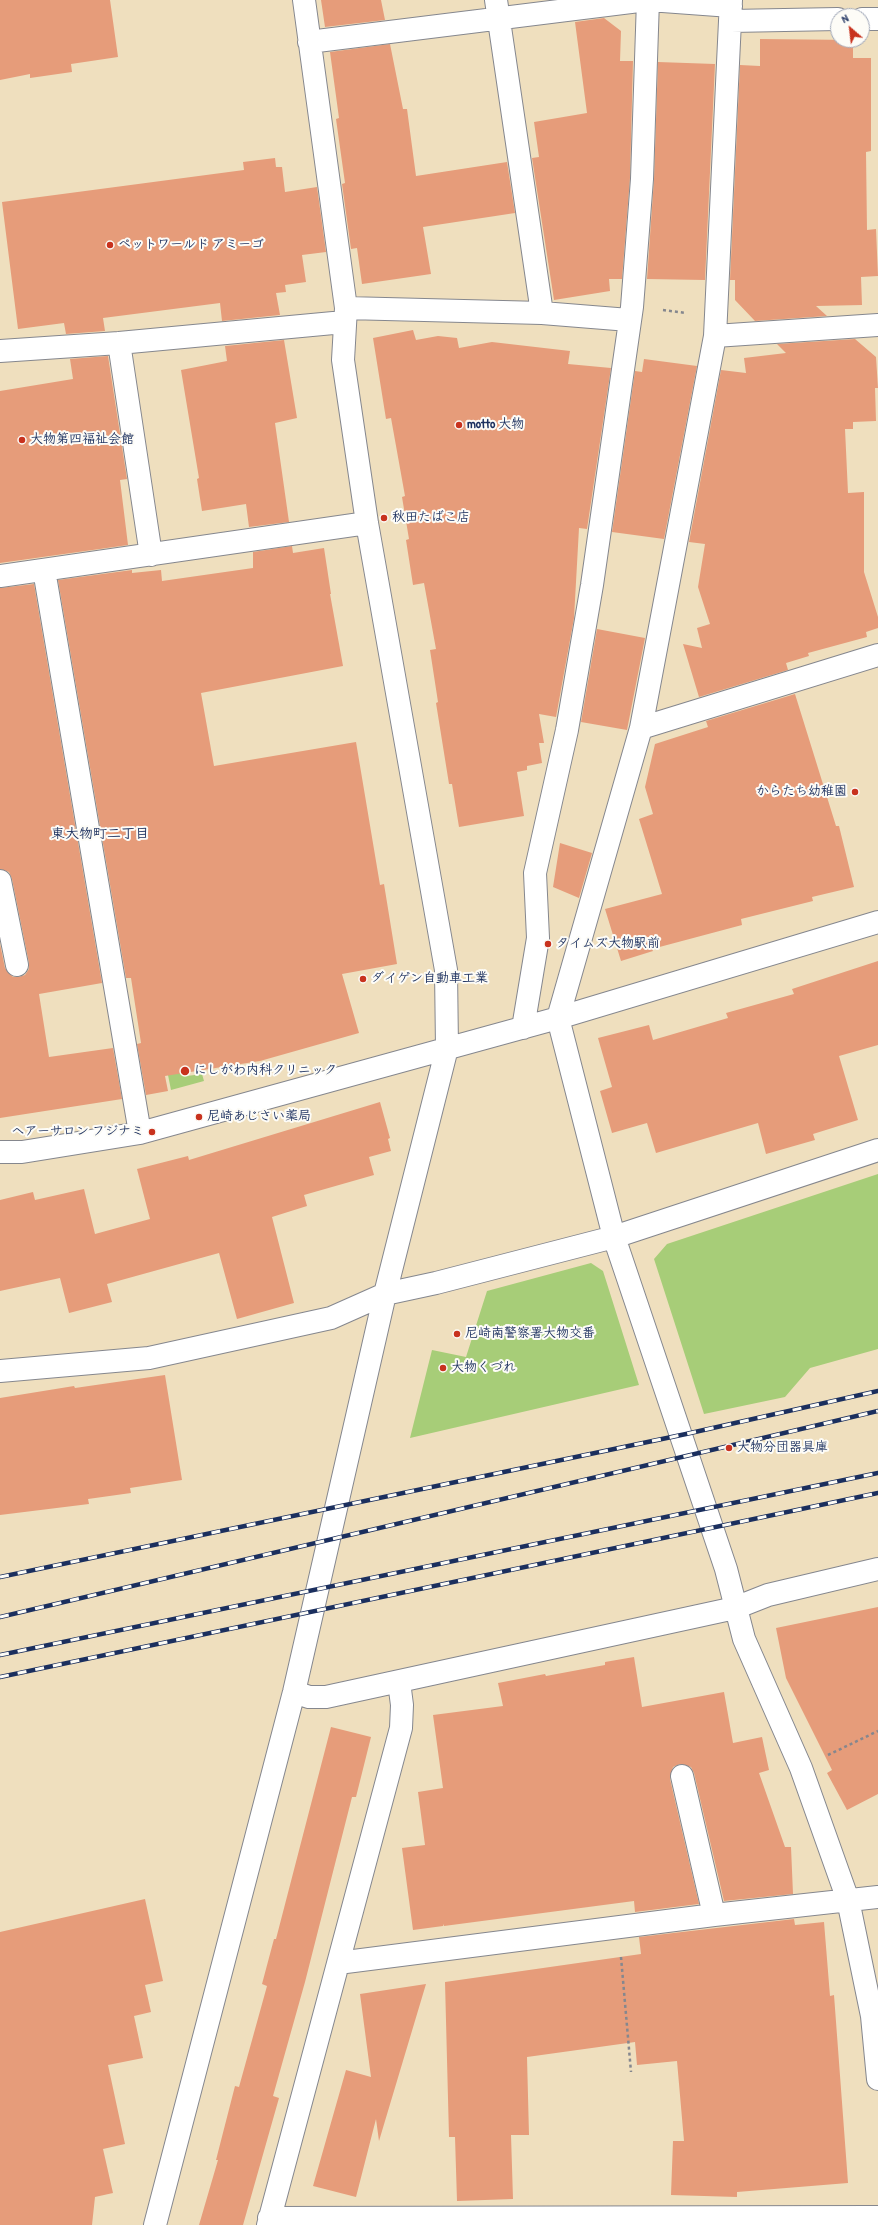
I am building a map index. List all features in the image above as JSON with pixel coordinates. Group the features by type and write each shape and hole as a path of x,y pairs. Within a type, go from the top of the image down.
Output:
{"street":[{"path":"155,2225 294,1692 385,1294 447,1048 446,970 367,523 343,360 345,315 304,0"},
{"path":"309,42 497,9 648,0 830,18"},
{"path":"523,1028 538,938 535,873 567,730 592,585 630,314 642,179 648,0"},
{"path":"497,9 542,313"},
{"path":"731,9 716,326 641,728 558,1018 614,1237 726,1569 744,1639 801,1768 848,1900 875,2015 878,2079"},
{"path":"0,351 119,343 345,315 542,313 630,314"},
{"path":"716,326 878,325"},
{"path":"119,343 151,555"},
{"path":"0,576 367,523"},
{"path":"44,570 140,1133"},
{"path":"641,728 878,655"},
{"path":"0,881 17,965"},
{"path":"0,1152 22,1152 140,1133 558,1018 878,922"},
{"path":"0,1371 149,1358 332,1318 385,1294 436,1283 614,1237 878,1150"},
{"path":"294,1692 309,1697 326,1697 399,1682 735,1608 768,1595 878,1569"},
{"path":"399,1682 402,1706 402,1728 268,2221 878,2217"},
{"path":"682,1776 714,1915"},
{"path":"338,1963 714,1915 878,1897"}],"path":[{"path":"630,314 716,326"},
{"path":"801,1768 878,1731"},
{"path":"618,1927 631,2072"}],"green space":[{"path":"182,1038 187,1076 202,1074 204,1081 171,1090 164,1055"},
{"path":"878,1174 878,1349 810,1368 785,1397 704,1414 654,1259 667,1244"},
{"path":"591,1263 603,1271 639,1385 410,1438 432,1350 466,1357 487,1291"}],"building":[{"path":"0,0 110,0 118,57 71,64 72,72 30,78 30,74 0,80"},
{"path":"321,0 381,0 385,20 325,27"},
{"path":"604,18 621,31 620,61 633,61 630,178 622,279 609,279 610,291 554,300 532,158 539,157 534,122 587,113 575,22"},
{"path":"760,39 830,40 830,48 853,48 853,58 871,58 871,151 866,152 867,230 876,229 878,276 861,277 862,305 816,306 827,316 755,321 735,300 735,280 730,280 740,65 760,66"},
{"path":"390,44 403,109 407,109 416,176 507,162 515,213 423,227 431,274 362,284 357,248 351,249 342,184 345,183 336,119 339,118 330,52"},
{"path":"658,62 715,64 705,280 647,279 654,179"},
{"path":"275,158 276,167 282,167 285,192 317,187 326,252 302,255 306,282 285,285 286,292 276,293 280,315 222,321 220,303 103,318 105,331 66,334 64,323 18,329 2,202 244,170 243,162"},
{"path":"413,330 416,340 438,336 457,338 459,348 492,342 570,351 568,364 611,368 587,529 579,528 574,618 556,717 539,714 544,743 539,743 542,763 527,766 527,770 517,772 524,816 459,827 452,784 449,784 436,703 438,702 430,650 436,649 424,583 413,585 406,540 409,539 402,497 405,496 391,418 386,419 373,338"},
{"path":"855,339 876,357 878,388 875,388 876,421 853,422 853,429 845,429 848,493 864,492 864,572 878,617 878,628 866,632 867,637 808,653 809,656 786,663 788,670 699,697 683,644 702,648 697,628 710,624 698,587 705,544 689,542 721,370 746,373 744,358 786,353 777,344"},
{"path":"284,340 297,418 275,423 289,522 249,527 246,504 202,511 197,479 199,478 181,370 227,361 225,346"},
{"path":"108,356 127,479 120,480 128,545 0,563 0,391 73,379 70,359"},
{"path":"644,359 697,366 664,539 612,532 635,371 642,372"},
{"path":"292,546 293,553 324,548 330,594 343,666 201,693 214,766 356,742 380,885 384,884 397,964 342,974 359,1033 260,1061 165,1076 168,1091 146,1095 137,1044 141,1043 131,978 126,978 58,580 132,570 132,573 161,570 162,581 253,568 253,552"},
{"path":"34,584 102,983 39,994 49,1057 113,1048 122,1099 0,1118 0,944 5,968 13,977 25,975 29,969 29,963 12,879 9,872 0,869 0,588"},
{"path":"597,629 645,638 627,730 581,722"},
{"path":"795,694 836,826 839,826 854,887 812,897 813,901 741,919 742,925 652,949 653,951 621,961 605,909 662,894 639,819 653,814 645,787 655,744 708,727 706,721"},
{"path":"560,843 592,853 579,898 553,887"},
{"path":"878,961 878,1045 839,1056 858,1120 813,1134 815,1140 766,1154 758,1123 656,1153 647,1123 612,1133 600,1091 612,1087 598,1038 649,1025 653,1040 728,1018 726,1013 794,994 792,989"},
{"path":"380,1102 390,1138 388,1139 391,1151 369,1157 374,1175 304,1195 307,1206 272,1217 294,1303 237,1319 219,1253 107,1284 112,1302 69,1313 60,1278 0,1291 0,1200 33,1192 35,1200 84,1189 95,1234 150,1219 137,1169 188,1156 189,1160"},
{"path":"165,1375 182,1480 130,1488 131,1493 88,1499 89,1504 0,1515 0,1398 74,1386 75,1388"},
{"path":"878,1607 878,1794 847,1810 827,1773 832,1770 786,1678 776,1628"},
{"path":"634,1657 642,1707 724,1692 733,1743 762,1737 769,1770 759,1773 785,1847 791,1847 793,1894 724,1901 694,1773 691,1767 680,1764 673,1767 670,1779 699,1904 635,1912 634,1901 444,1926 444,1924 443,1926 413,1930 402,1848 425,1845 418,1792 443,1788 433,1715 503,1706 498,1683 605,1665 605,1662"},
{"path":"331,1727 371,1737 356,1797 352,1797 305,1982 273,2096 279,2098 243,2225 199,2225 218,2160 216,2160 235,2086 239,2087 267,1986 262,1984 274,1939 276,1939"},
{"path":"145,1899 163,1981 145,1985 151,2012 134,2016 143,2058 108,2065 125,2144 103,2149 113,2193 95,2197 92,2225 0,2225 0,1932"},
{"path":"794,1919 795,1925 824,1922 830,1996 834,1995 848,2183 737,2192 737,2197 671,2195 673,2141 684,2141 677,2061 637,2065 635,2042 527,2057 529,2135 511,2135 513,2199 457,2201 455,2137 449,2137 445,1982 641,1954 639,1937"},
{"path":"426,1984 379,2141 376,2119 356,2197 313,2186 346,2070 371,2077 360,1994"}],"railway":[{"path":"0,1577 686,1434 878,1391"},
{"path":"0,1617 878,1411"},
{"path":"0,1655 878,1473"},
{"path":"0,1677 878,1493"}],"place":[{"name":"ペットワールド アミーゴ","path":"110,245"},
{"name":"motto 大物","path":"459,425"},
{"name":"大物第四福祉会館","path":"22,440"},
{"name":"秋田たばこ店","path":"384,518"},
{"name":"からたち幼稚園","path":"855,792"},
{"name":"タイムズ大物駅前","path":"548,944"},
{"name":"ダイゲン自動車工業","path":"363,979"},
{"name":"にしがわ内科クリニック","path":"185,1071"},
{"name":"尼崎あじさい薬局","path":"199,1117"},
{"name":"ヘアーサロン フジナミ","path":"152,1132"},
{"name":"尼崎南警察署大物交番","path":"457,1334"},
{"name":"大物くづれ","path":"443,1368"},
{"name":"大物分団器具庫","path":"729,1448"}],"district":[{"name":"東大物町二丁目","path":"100,834"}]}
